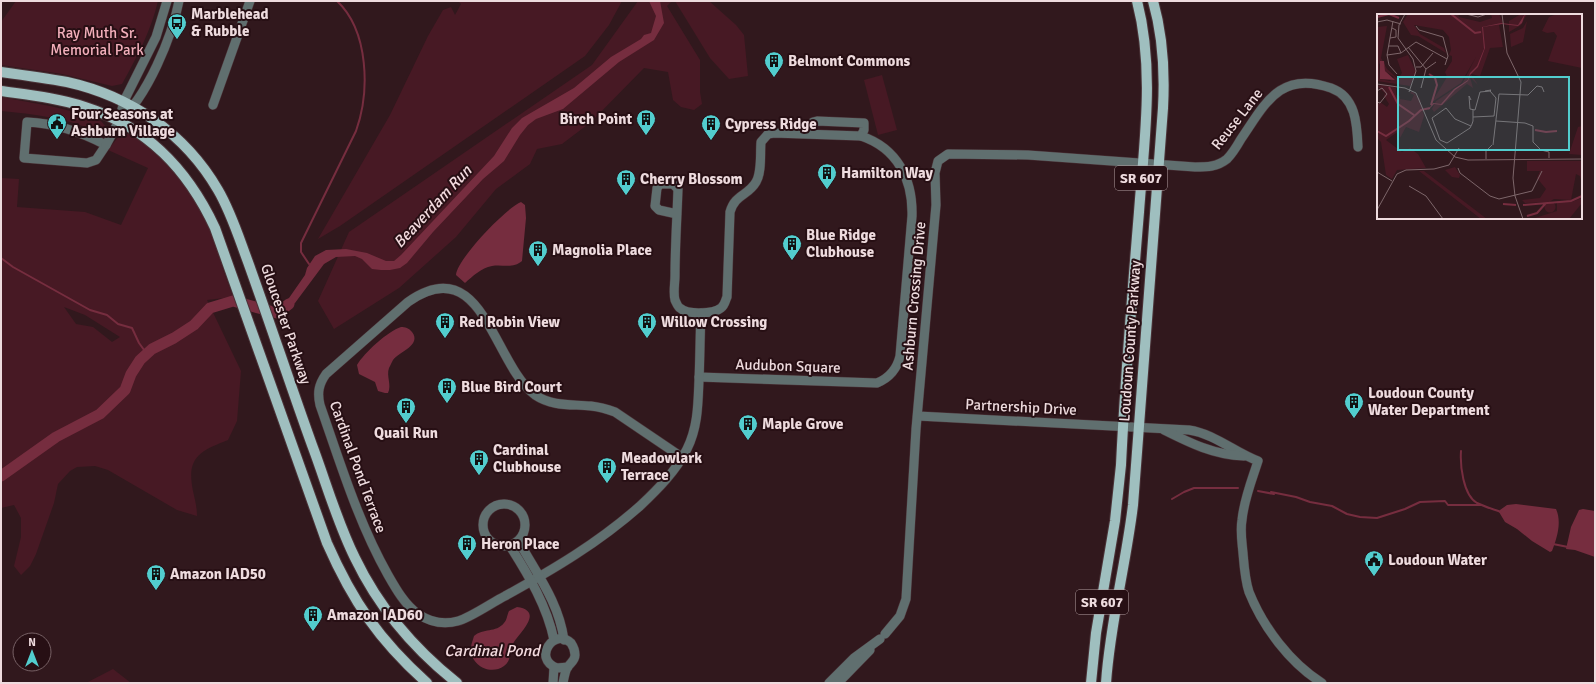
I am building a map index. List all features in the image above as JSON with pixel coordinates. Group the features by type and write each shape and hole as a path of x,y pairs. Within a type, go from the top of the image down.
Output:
{"main road":[{"name":"Loudoun County Parkway","path":"1091,683 1096,634 1115,521 1121,465 1143,163 1147,102 1147,67 1144,33 1137,1"},
{"name":"Loudoun County Parkway","path":"1106,683 1111,638 1130,529 1139,427 1164,77 1161,38 1153,1"},
{"name":"Gloucester Parkway","path":"1,72 67,82 124,101 160,124 199,162 218,190 248,262 336,511 354,557 378,600 397,626 419,651 457,683"},
{"path":"1,91 73,104 99,112 119,121 148,139 169,158 190,182 208,212 230,266 327,544 338,568 373,626 405,663 427,683"}],"street":[{"path":"106,145 92,137 66,128 26,122 24,158 87,163 96,160 106,145 119,121 124,101 156,37 167,1"},
{"path":"119,121 134,106 148,80 167,41 179,1"},
{"path":"213,105 250,1"},
{"name":"Reuse Lane","path":"1143,163 1203,167 1216,165 1222,162 1231,154 1271,97 1281,89 1299,84 1309,84 1330,88 1336,90 1346,98 1355,115 1358,147"},
{"path":"677,214 674,269 674,296 676,302 680,308 692,312 715,311 720,309 724,305 727,297 730,212 732,204 756,183 761,142 768,134 774,133 861,136 864,130 864,123 813,122 808,126 808,134"},
{"name":"Audubon Square","path":"699,377 877,383 891,374 898,362 912,211 911,196 905,175 897,160 880,144 861,136"},
{"name":"Ashburn Crossing Drive","path":"885,634 900,616 906,598 918,416 936,205 935,173 938,161 948,154 1028,155 1143,163"},
{"name":"Cardinal Pond Terrace","path":"683,458 615,412 593,406 569,406 556,404 544,400 535,394 525,385 472,300 463,294 450,290 441,289 420,294 408,302 326,374 319,388 318,396 362,522 377,556 395,588 412,610 427,619 437,622 460,621 540,577 607,534 653,494 683,458 695,428 697,418 701,312"},
{"name":"Partnership Drive","path":"918,416 1189,430 1204,433 1218,439 1244,456"},
{"path":"1163,429 1205,450 1244,456 1258,461 1247,495 1242,520 1241,536 1249,590 1258,611 1278,643 1300,665 1322,683"},
{"path":"510,504 521,512 526,524 526,530 520,540 510,546 497,546 491,542 484,532 484,519 491,508 497,505 510,504"},
{"path":"520,540 522,547 551,596 559,615 564,640"},
{"path":"510,546 546,612 554,640"},
{"path":"829,683 854,658 880,639 862,660 838,683"},
{"path":"563,683 568,666 573,661 575,651 572,644 564,640 554,640 547,647 547,660 554,667 561,668 568,666"},
{"path":"553,683 554,667"}],"green space":[{"name":"Ray Muth Sr. Memorial Park","path":"16,1 158,1 147,33 128,74 122,84 112,86 62,74 1,65 1,22"},
{"path":"458,1 622,1 609,25 585,56 340,226 318,239 390,115 428,36 443,10 451,7 455,15 461,4"},
{"path":"638,1 672,1 667,6 700,60 700,92 702,104 694,110 681,107 673,100 668,72 644,68 591,122 562,144 537,149 530,164 496,189 456,237 399,288 334,329 318,301 349,232 592,65"},
{"path":"675,1 709,1 736,25 744,35 748,76 729,79 710,58"},
{"path":"882,75 897,130 878,135 864,80"},
{"path":"1,97 75,112 101,121 106,127 106,133 100,137 95,136 96,131 73,123 37,115 1,111"},
{"path":"124,134 132,134 162,156 201,206 225,264 222,266 233,297 207,300 241,371 237,421 228,440 203,452 197,457 194,463 191,479 197,516 177,510 108,470 95,466 77,467 70,471 58,484 54,503 36,554 30,566 21,575 14,566 21,537 21,518 14,505 1,508 1,178 19,179 17,207 85,212 121,225 148,168 108,150 119,136","holes":["64,307 85,315 120,337 112,342 93,327 76,324"]},
{"path":"113,669 131,683 86,683"}],"water":[{"path":"649,1 660,1 664,23 654,40 619,62 563,109 536,119 528,125 504,161 483,179 433,232 407,263 400,268 381,270 372,269 362,259 355,256 336,257 324,264 295,303 280,315 277,313 278,307 289,298 305,275 307,268 315,256 326,250 346,249 367,253 386,261 394,261 494,156 512,128 522,118 574,88 611,57 641,39 644,35 651,33 656,16"},
{"path":"521,202 525,205 526,218 522,261 511,266 488,267 477,273 465,283 456,275 464,258 494,224 514,206"},
{"path":"401,327 407,328 412,332 414,341 393,360 389,368 388,393 378,391 375,382 359,374 357,365 377,343"},
{"path":"1516,504 1556,509 1559,525 1552,551 1550,552 1532,541 1505,522 1499,512 1500,510 1507,505"},
{"path":"1583,509 1595,511 1595,557 1575,550 1566,549 1571,527 1579,510"},
{"name":"Cardinal Pond","path":"517,607 525,609 529,613 530,618 513,644 507,664 499,669 493,670 477,664 472,654 471,646 474,636 481,632 501,626 506,620 509,611"}],"waterway":[{"path":"309,264 301,252 301,243 356,131 361,115 365,81 361,45 348,14 337,1"},
{"path":"1,258 13,267 90,310 107,315 118,324 132,328 139,343 147,354"},
{"name":"Beaverdam Run","path":"1,476 56,437 100,414 125,390 131,374 140,360 152,349 174,338 194,325 210,308 233,301 277,313 289,304"},
{"path":"1461,451 1463,479 1468,493 1477,503 1501,512"},
{"path":"1172,499 1194,488 1238,488"},
{"path":"1258,491 1274,494"},
{"path":"1271,492 1332,506 1347,514 1360,517 1377,518 1405,509 1420,502 1445,501 1448,505 1481,505"},
{"path":"1553,544 1568,547"}],"place":[{"name":"Marblehead & Rubble","path":"177,40"},
{"name":"Belmont Commons","path":"774,78"},
{"name":"Birch Point","path":"646,136"},
{"name":"Four Seasons at Ashburn Village","path":"57,140"},
{"name":"Cypress Ridge","path":"711,141"},
{"name":"Hamilton Way","path":"827,190"},
{"name":"Cherry Blossom","path":"626,196"},
{"name":"Blue Ridge Clubhouse","path":"792,261"},
{"name":"Magnolia Place","path":"538,267"},
{"name":"Red Robin View","path":"445,339"},
{"name":"Willow Crossing","path":"647,339"},
{"name":"Blue Bird Court","path":"447,404"},
{"name":"Loudoun County Water Department","path":"1354,419"},
{"name":"Quail Run","path":"406,424"},
{"name":"Maple Grove","path":"748,441"},
{"name":"Cardinal Clubhouse","path":"479,476"},
{"name":"Meadowlark Terrace","path":"607,484"},
{"name":"Heron Place","path":"467,561"},
{"name":"Loudoun Water","path":"1374,577"},
{"name":"Amazon IAD50","path":"156,591"},
{"name":"Amazon IAD60","path":"313,632"}]}
